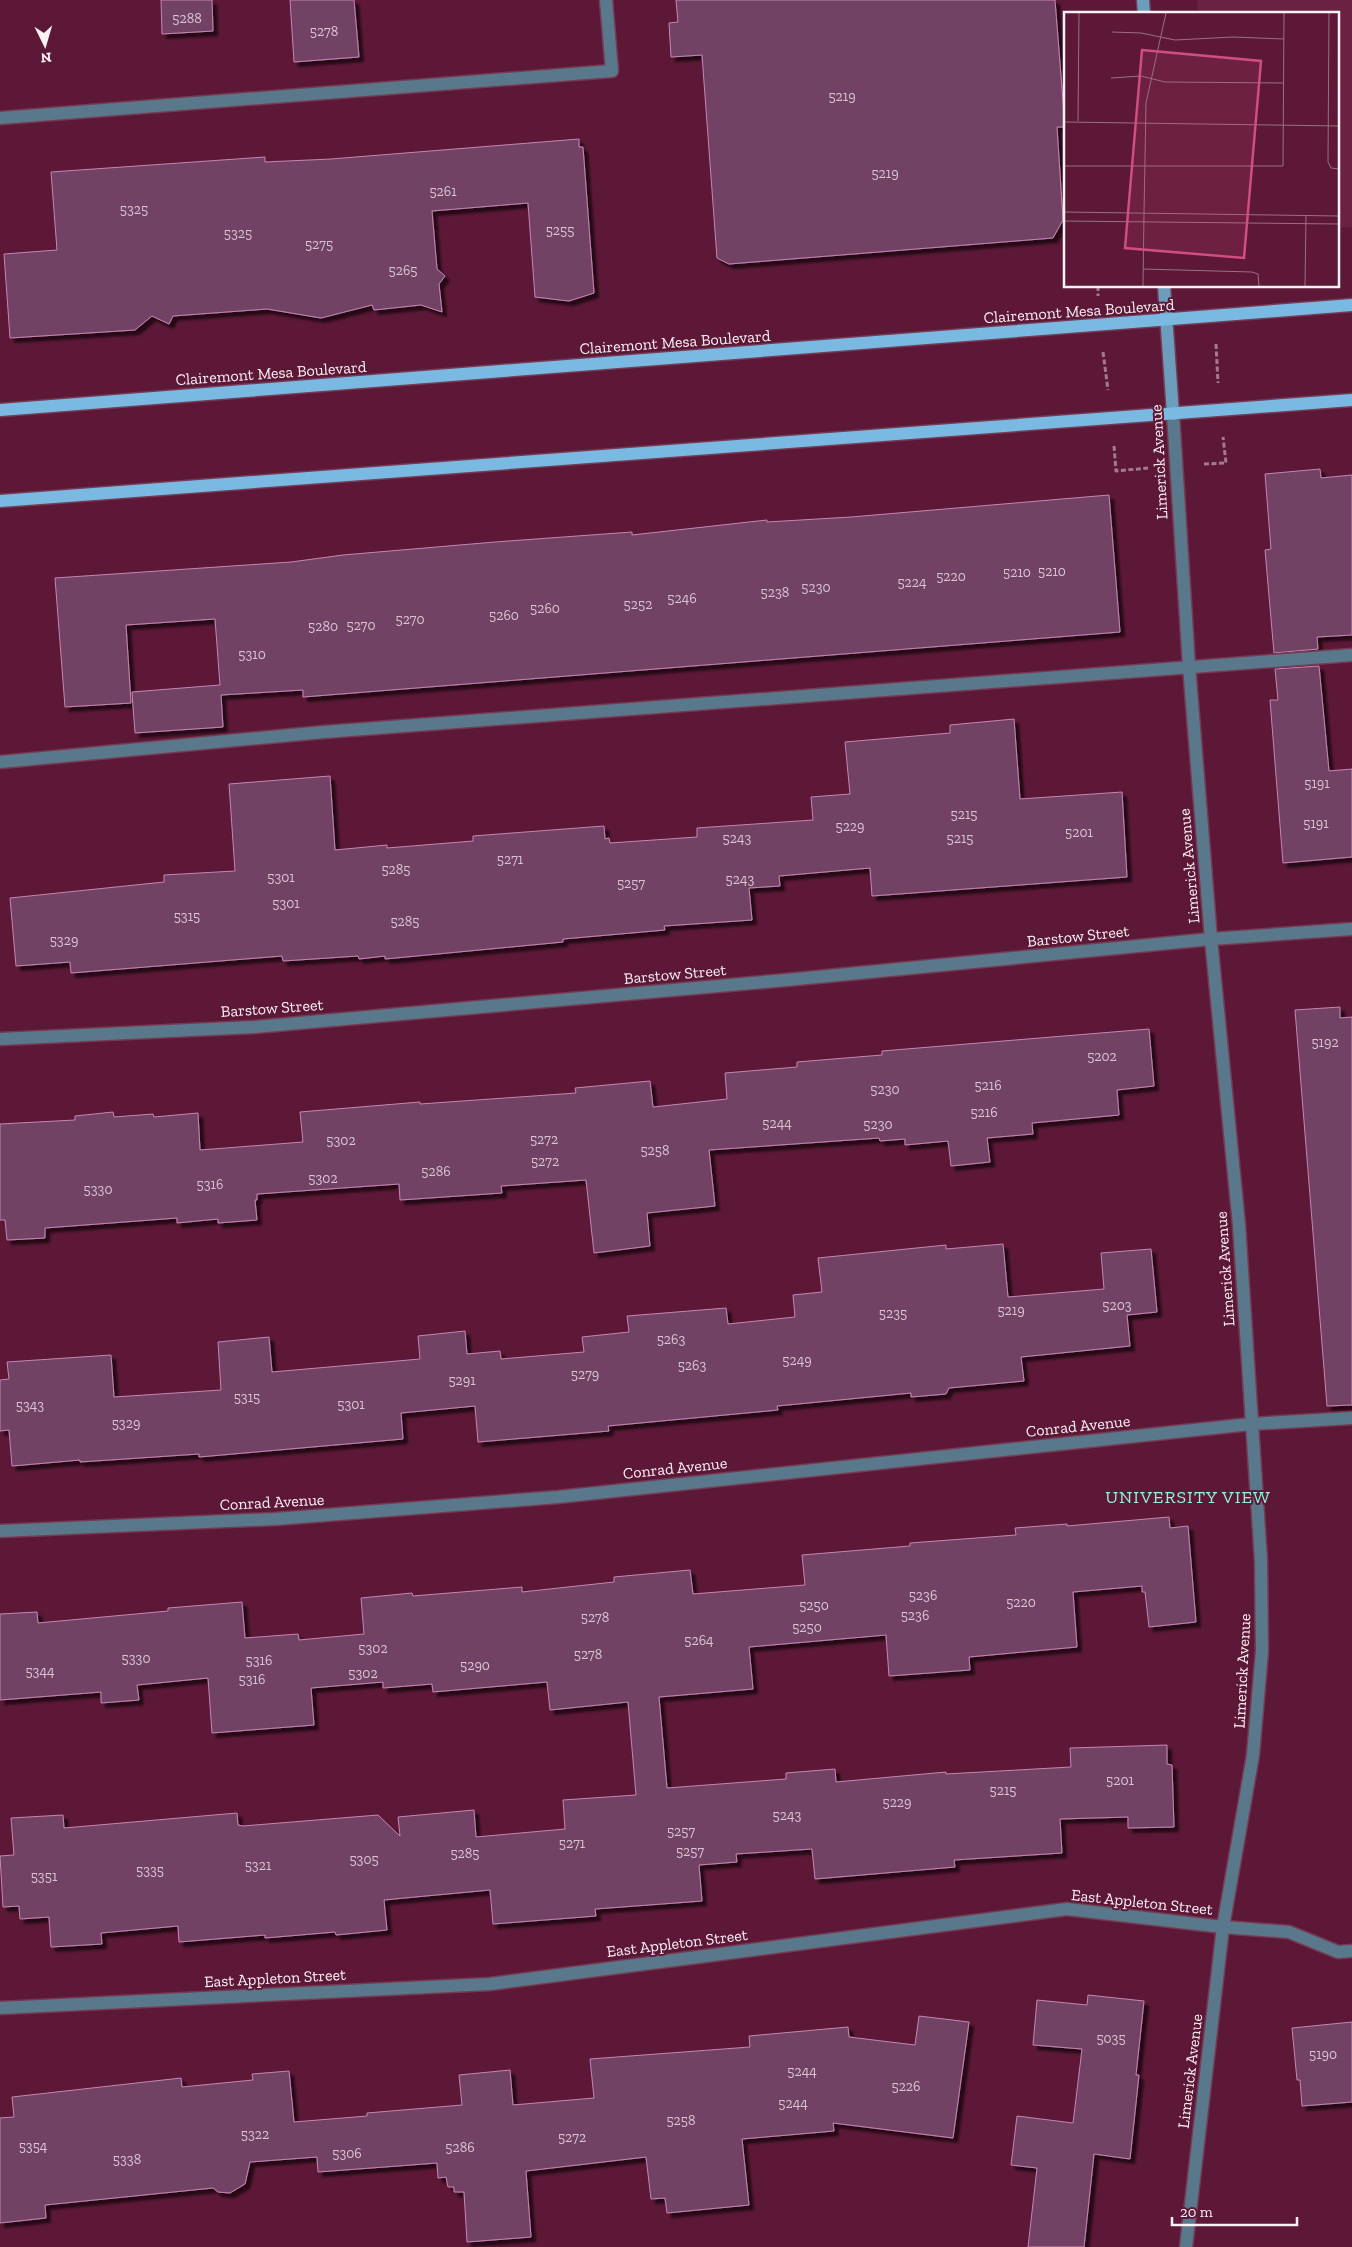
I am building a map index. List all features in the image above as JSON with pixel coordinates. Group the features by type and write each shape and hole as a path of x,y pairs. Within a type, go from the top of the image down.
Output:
{"main road":[{"name":"Limerick Avenue","path":"1164,288 1173,414"},
{"name":"Clairemont Mesa Boulevard","path":"0,410 1352,306"},
{"path":"0,501 1352,400"}],"street":[{"path":"0,118 612,70 606,0"},
{"name":"Limerick Avenue","path":"1173,414 1188,666 1238,1225 1261,1561 1262,1651 1253,1755 1223,1927 1186,2247"},
{"path":"0,762 324,732 1352,655"},
{"name":"Barstow Street","path":"0,1040 254,1027 795,979 1211,939 1352,929"},
{"name":"Conrad Avenue","path":"0,1531 275,1519 558,1497 1251,1424 1352,1418"},
{"name":"East Appleton Street","path":"0,2008 490,1984 1068,1909 1223,1927 1289,1932 1338,1952 1352,1951"}],"shaded area":[{"path":"1197,0 1352,0 1352,227 1340,228 1340,12 1198,12"}],"building":[{"path":"161,0 212,0 213,31 162,34"},
{"path":"290,0 354,0 359,57 294,62"},
{"path":"676,0 1055,0 1064,114 1064,127 1057,127 1063,220 1053,238 729,264 717,258 702,55 671,57 669,23 678,22"},
{"path":"579,139 579,147 583,147 594,293 569,301 535,297 528,203 432,211 437,269 445,276 439,284 442,312 421,305 374,310 372,305 321,318 267,309 173,316 169,324 152,316 135,330 10,338 4,254 57,250 51,172 265,157 265,162 331,159"},
{"path":"1320,469 1321,478 1352,475 1352,635 1317,637 1318,649 1274,653 1265,550 1271,549 1265,474"},
{"path":"1109,495 1120,632 303,697 303,690 221,695 223,727 135,733 132,692 220,685 215,619 126,625 131,703 65,707 55,578 291,562 343,555 495,542 632,532 632,535 767,520 767,522 851,517"},
{"path":"1319,666 1329,771 1352,769 1352,857 1283,863 1270,700 1278,700 1275,669"},
{"path":"1014,719 1020,799 1122,792 1127,877 872,896 870,868 779,876 780,886 749,888 752,920 664,926 665,930 563,939 563,942 385,959 385,956 359,959 358,956 283,961 282,956 71,973 70,962 16,966 10,898 164,882 164,875 235,871 229,784 330,776 335,850 387,845 387,848 473,841 473,836 604,826 605,839 609,838 610,843 697,837 697,828 813,820 811,797 850,794 845,742 950,733 950,725"},
{"path":"1340,1007 1340,1018 1352,1017 1352,1405 1327,1406 1295,1010"},
{"path":"1149,1029 1154,1086 1117,1090 1119,1115 1032,1123 1033,1134 987,1138 990,1162 951,1166 948,1141 905,1145 905,1139 880,1141 879,1138 709,1150 715,1206 647,1213 650,1246 594,1253 586,1180 501,1186 502,1193 400,1200 399,1184 257,1194 257,1200 255,1200 257,1220 218,1223 218,1219 177,1223 177,1218 45,1228 45,1238 7,1240 5,1220 0,1220 0,1124 75,1120 75,1116 113,1112 114,1117 153,1114 154,1117 198,1113 200,1150 303,1142 300,1112 420,1102 420,1104 576,1093 575,1088 650,1081 653,1107 727,1099 725,1073 797,1067 797,1062 882,1055 882,1051"},
{"path":"1003,1244 1008,1297 1104,1289 1101,1253 1151,1249 1157,1312 1127,1315 1130,1346 1021,1357 1024,1381 949,1388 946,1394 911,1397 911,1393 777,1406 778,1410 608,1426 609,1431 478,1442 475,1406 401,1413 403,1439 199,1457 199,1454 80,1462 80,1460 12,1466 9,1430 0,1431 0,1380 9,1379 7,1362 111,1355 114,1397 221,1390 218,1342 269,1337 272,1372 420,1359 418,1336 465,1331 467,1354 500,1351 501,1359 584,1352 582,1337 629,1332 627,1316 726,1308 728,1324 795,1317 793,1295 822,1292 818,1258 946,1245 946,1249"},
{"path":"1169,1517 1170,1528 1188,1526 1196,1622 1149,1627 1145,1592 1142,1592 1142,1586 1073,1592 1077,1647 969,1657 970,1670 889,1676 886,1635 749,1647 753,1689 659,1697 667,1788 786,1779 786,1773 835,1769 836,1782 946,1772 946,1774 1071,1767 1070,1748 1167,1745 1167,1764 1172,1765 1174,1827 1128,1828 1128,1817 1060,1819 1062,1853 954,1860 955,1867 815,1879 812,1849 736,1854 737,1862 699,1865 702,1901 595,1909 596,1916 493,1924 490,1890 384,1900 387,1930 336,1935 335,1932 265,1938 265,1935 179,1942 178,1926 101,1933 102,1944 51,1947 49,1917 20,1919 19,1906 3,1907 0,1856 14,1855 11,1818 63,1815 64,1828 237,1813 238,1825 243,1826 378,1815 400,1836 398,1817 474,1810 476,1837 565,1829 563,1800 636,1795 628,1702 550,1710 547,1682 433,1692 432,1684 383,1688 383,1682 311,1688 314,1725 212,1733 208,1678 137,1685 139,1700 101,1703 101,1692 0,1700 0,1614 37,1612 38,1623 168,1611 168,1608 242,1602 245,1638 298,1634 299,1640 364,1634 361,1598 412,1593 413,1596 522,1587 522,1592 614,1582 614,1577 690,1570 693,1594 805,1585 802,1555 910,1546 910,1543 1016,1535 1015,1528 1067,1524 1067,1526"},
{"path":"1088,1995 1144,2001 1136,2075 1139,2075 1130,2159 1094,2154 1084,2247 1028,2247 1037,2168 1011,2165 1017,2116 1073,2123 1082,2049 1033,2045 1037,2000 1087,2005"},
{"path":"919,2016 969,2022 953,2138 833,2123 834,2131 742,2139 749,2205 667,2213 665,2198 651,2199 646,2157 526,2171 531,2237 467,2242 464,2192 454,2192 454,2187 448,2187 446,2177 438,2178 437,2163 318,2172 317,2157 250,2162 245,2184 230,2193 218,2192 213,2188 45,2205 46,2218 0,2223 0,2118 14,2117 12,2097 181,2078 182,2087 253,2080 252,2074 289,2071 294,2122 367,2116 367,2113 462,2105 459,2075 510,2070 513,2105 594,2098 590,2059 750,2047 749,2036 848,2027 849,2037 915,2045"},
{"path":"1352,2022 1352,2102 1302,2106 1300,2080 1297,2080 1292,2028"}],"district":[{"name":"UNIVERSITY VIEW","path":"1188,1497"}]}
